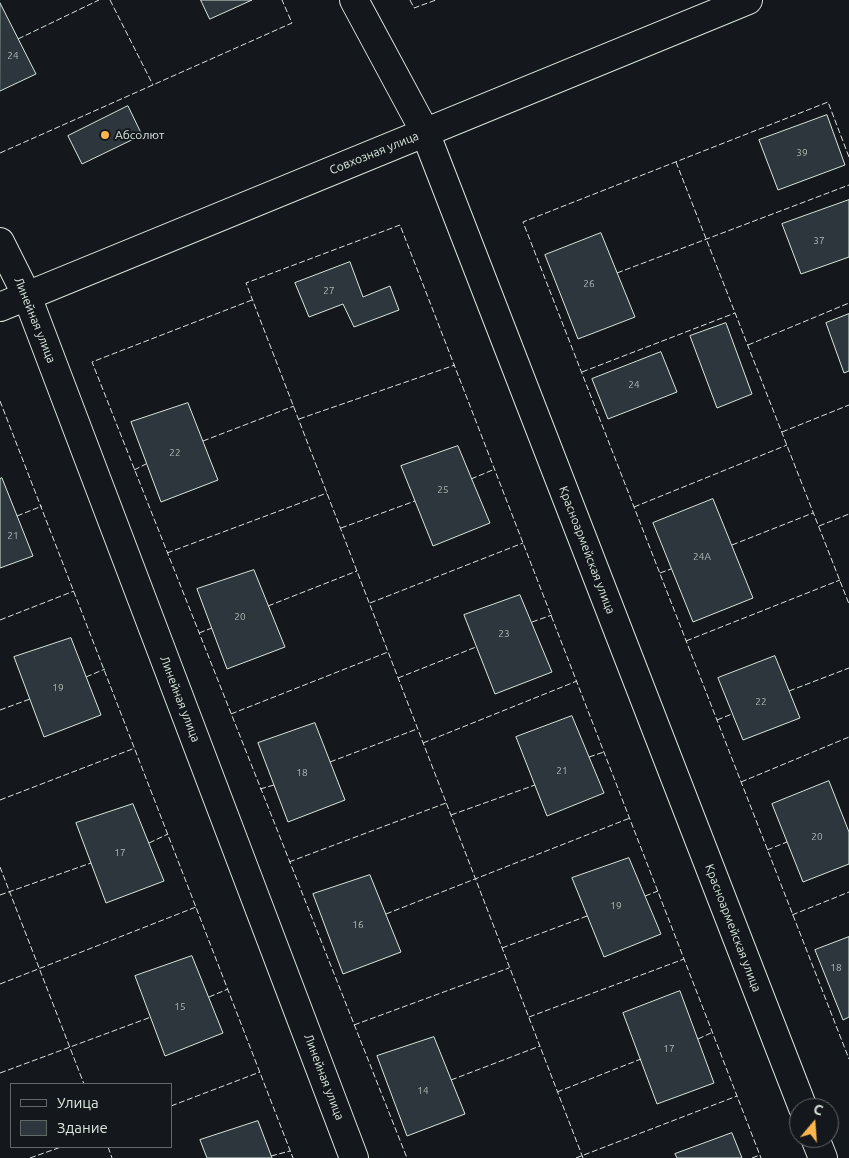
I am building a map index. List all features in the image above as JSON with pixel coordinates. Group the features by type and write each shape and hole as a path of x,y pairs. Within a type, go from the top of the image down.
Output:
{"street":[{"name":"Красноармейская улица","path":"354,0 425,132 799,1098"},
{"name":"Совхозная улица","path":"0,307 748,0"},
{"name":"Линейная улица","path":"0,242 27,296 354,1158"}],"building":[{"path":"201,0 252,0 210,19"},
{"path":"0,3 36,74 0,91"},
{"name":"Абсолют","path":"128,106 142,135 82,164 68,136"},
{"path":"827,115 845,165 778,190 759,140"},
{"path":"849,200 849,257 801,274 782,224"},
{"path":"601,233 635,317 578,339 545,255"},
{"path":"350,262 363,297 390,286 399,310 354,327 343,304 309,317 295,283"},
{"path":"849,314 849,371 844,373 826,323"},
{"path":"726,323 752,394 717,408 690,336"},
{"path":"661,352 677,392 608,419 592,379"},
{"path":"188,403 218,480 161,502 131,422"},
{"path":"458,446 490,523 433,546 401,466"},
{"path":"2,478 33,556 0,568 0,479"},
{"path":"713,499 753,598 693,622 653,523"},
{"path":"254,570 285,647 227,669 197,589"},
{"path":"520,595 552,672 495,694 464,615"},
{"path":"71,638 101,715 44,737 14,657"},
{"path":"775,656 800,718 743,740 718,678"},
{"path":"572,716 604,793 547,816 516,737"},
{"path":"315,723 345,800 288,822 258,743"},
{"path":"829,781 849,832 849,864 803,882 772,804"},
{"path":"133,804 164,881 106,903 76,823"},
{"path":"629,858 661,934 604,957 572,878"},
{"path":"370,875 401,952 343,974 313,894"},
{"path":"849,937 849,1017 843,1020 815,950"},
{"path":"192,956 223,1033 165,1056 135,976"},
{"path":"680,991 714,1083 657,1104 623,1013"},
{"path":"434,1037 465,1114 407,1136 377,1056"},
{"path":"258,1121 272,1158 207,1158 200,1140"},
{"path":"732,1133 742,1158 677,1158 675,1154"}],"fence":[{"path":"18,39 99,0"},
{"path":"110,0 153,85"},
{"path":"0,153 292,23 282,0"},
{"path":"410,0 414,8 436,0"},
{"path":"849,157 828,102 523,222 849,1059"},
{"path":"676,162 849,604"},
{"path":"617,273 849,185"},
{"path":"583,1158 246,283 400,225 761,1158"},
{"path":"252,300 92,362 407,1158"},
{"path":"748,345 849,303"},
{"path":"582,372 735,313"},
{"path":"299,419 455,365"},
{"path":"0,401 293,1158"},
{"path":"782,432 849,405"},
{"path":"203,441 294,406"},
{"path":"634,507 787,445"},
{"path":"134,470 146,464"},
{"path":"471,479 495,469"},
{"path":"167,553 327,493"},
{"path":"341,528 415,501"},
{"path":"17,516 42,506"},
{"path":"732,545 813,513"},
{"path":"819,526 849,514"},
{"path":"370,603 523,543"},
{"path":"660,573 671,569"},
{"path":"268,606 357,571"},
{"path":"686,641 840,580"},
{"path":"0,620 74,591"},
{"path":"532,622 552,615"},
{"path":"199,633 212,628"},
{"path":"398,678 476,647"},
{"path":"231,714 388,652"},
{"path":"789,691 849,668"},
{"path":"86,677 105,669"},
{"path":"423,743 577,681"},
{"path":"0,710 30,699"},
{"path":"717,720 732,714"},
{"path":"330,762 417,729"},
{"path":"741,782 849,737"},
{"path":"0,800 135,748"},
{"path":"589,757 604,752"},
{"path":"260,789 274,785"},
{"path":"451,815 535,785"},
{"path":"289,862 446,803"},
{"path":"386,914 630,818"},
{"path":"149,843 168,834"},
{"path":"767,850 787,842"},
{"path":"0,895 91,863"},
{"path":"0,867 84,1083"},
{"path":"645,896 658,891"},
{"path":"792,915 849,892"},
{"path":"0,984 196,907"},
{"path":"502,948 587,916"},
{"path":"529,1017 684,959"},
{"path":"354,1025 509,968"},
{"path":"209,997 228,989"},
{"path":"0,1073 151,1017"},
{"path":"698,1039 713,1032"},
{"path":"451,1080 540,1046"},
{"path":"557,1092 641,1059"},
{"path":"172,1106 260,1072"},
{"path":"576,1158 737,1096"},
{"path":"30,1158 58,1148"},
{"path":"108,1148 112,1158"},
{"path":"271,1156 290,1151"},
{"path":"752,1158 760,1155"}],"place":[{"name":"Абсолют","path":"105,135"}]}
